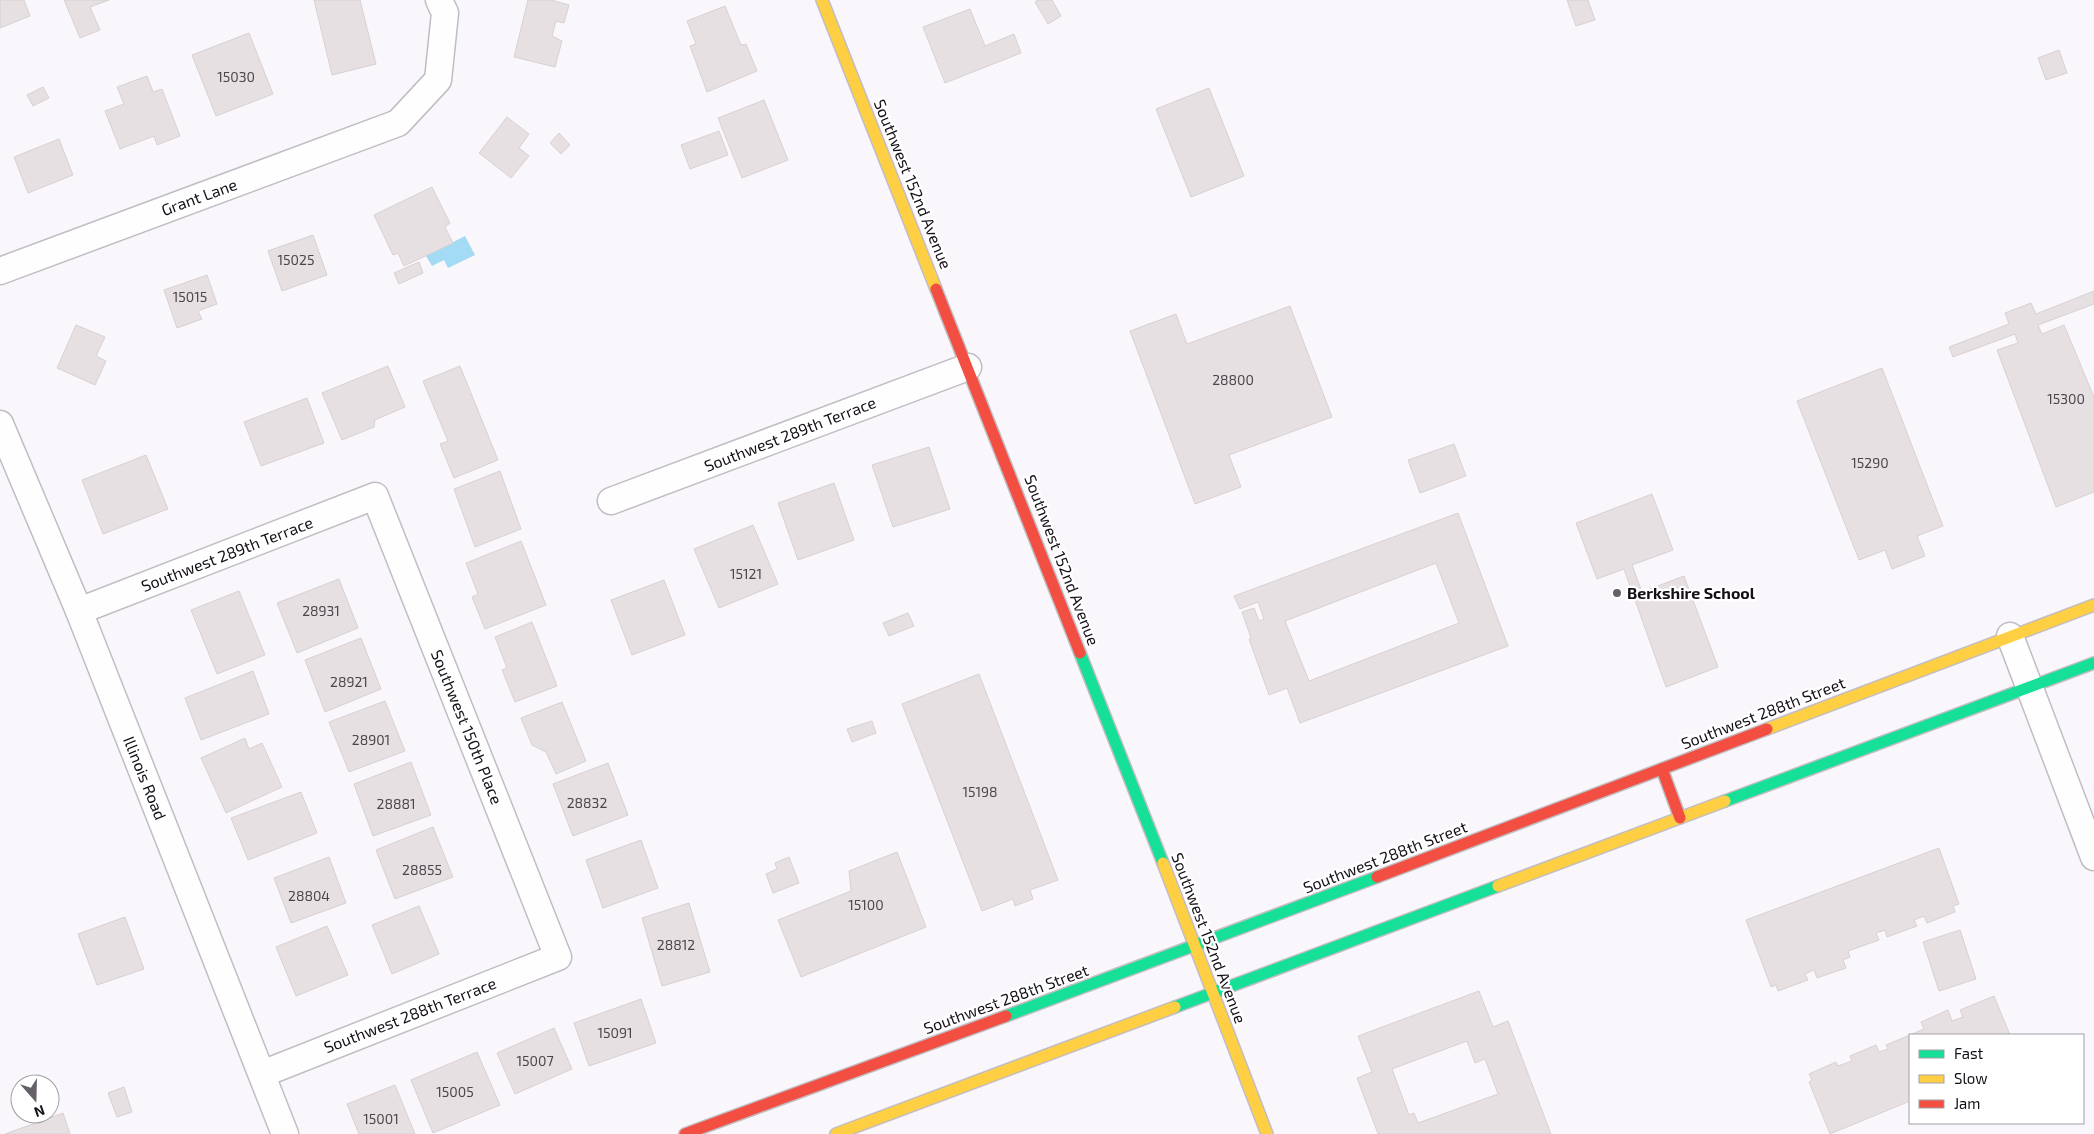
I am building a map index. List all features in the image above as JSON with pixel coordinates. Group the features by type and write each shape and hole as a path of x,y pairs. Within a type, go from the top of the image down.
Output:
{"main road":[{"name":"Southwest 152nd Avenue","path":"822,0 1196,946 1267,1134"},
{"name":"Southwest 288th Street","path":"685,1134 1196,946 2094,604"},
{"path":"836,1134 2094,663"},
{"path":"1662,769 1680,818"}],"street":[{"name":"Grant Lane","path":"0,271 398,124 438,80 445,13 439,0"},
{"name":"Southwest 289th Terrace","path":"611,501 968,367"},
{"name":"Illinois Road","path":"0,424 79,611 285,1134"},
{"name":"Southwest 289th Terrace","path":"79,611 375,496"},
{"name":"Southwest 150th Place","path":"375,496 558,957"},
{"path":"2010,636 2094,857"},
{"name":"Southwest 288th Terrace","path":"262,1074 558,957"}],"water":[{"path":"465,236 475,255 448,268 444,260 432,266 426,256"}],"building":[{"path":"0,0 24,0 30,16 0,28"},
{"path":"64,0 109,0 90,7 100,30 80,38"},
{"path":"314,0 360,0 376,64 332,75"},
{"path":"528,0 551,0 569,5 564,23 556,21 552,36 562,41 555,67 514,57"},
{"path":"1038,0 1052,0 1061,16 1048,24 1035,2"},
{"path":"1567,0 1588,0 1595,20 1576,26"},
{"path":"725,6 741,45 746,44 757,71 707,92 690,46 696,44 687,21"},
{"path":"970,9 985,46 1014,34 1021,53 945,83 923,27"},
{"path":"249,33 273,94 216,116 192,55"},
{"path":"2059,50 2067,73 2046,80 2038,58"},
{"path":"147,76 153,92 162,89 180,136 157,145 154,136 120,149 105,111 124,104 117,87"},
{"path":"43,87 49,98 33,106 27,95"},
{"path":"1209,88 1244,176 1191,197 1156,109"},
{"path":"764,100 788,160 742,178 718,118"},
{"path":"507,117 529,134 519,148 529,156 511,178 479,153"},
{"path":"719,131 728,155 690,169 681,145"},
{"path":"559,133 570,145 561,154 550,143"},
{"path":"59,139 73,175 28,193 14,157"},
{"path":"432,187 450,223 445,227 453,243 404,266 398,253 393,255 374,215"},
{"path":"313,235 327,275 282,291 268,251"},
{"path":"419,262 423,273 399,284 394,273"},
{"path":"207,275 217,304 198,311 202,319 177,328 164,290"},
{"path":"2094,291 2094,304 2038,325 2042,334 2064,325 2094,397 2094,492 2056,507 1997,350 2018,343 2015,334 1953,357 1949,347 2009,324 2005,313 2031,303 2036,314"},
{"path":"1290,306 1332,417 1229,455 1241,487 1195,504 1130,331 1176,314 1187,344"},
{"path":"76,325 105,337 96,356 106,361 95,385 57,368"},
{"path":"388,366 405,407 375,420 374,427 342,440 322,393"},
{"path":"460,366 498,460 454,478 440,444 448,441 423,381"},
{"path":"1882,368 1943,526 1917,536 1925,556 1892,569 1885,550 1859,560 1797,401"},
{"path":"307,398 324,443 261,466 244,422"},
{"path":"1454,444 1466,476 1420,493 1408,460"},
{"path":"929,447 950,509 893,527 872,465"},
{"path":"146,455 168,509 103,534 82,480"},
{"path":"500,471 521,529 475,547 454,489"},
{"path":"834,483 854,540 798,560 778,503"},
{"path":"1652,494 1673,550 1632,565 1642,592 1684,576 1718,667 1666,687 1624,569 1597,579 1576,523"},
{"path":"1458,513 1508,646 1300,723 1287,688 1269,695 1249,639 1251,638 1242,612 1254,608 1259,621 1264,619 1258,602 1240,609 1234,596","holes":["1436,563 1459,623 1309,681 1285,621"]},
{"path":"753,525 778,584 719,608 694,549"},
{"path":"521,541 546,605 485,629 472,597 478,594 466,563"},
{"path":"339,579 358,628 297,653 277,603"},
{"path":"664,580 685,635 632,655 611,600"},
{"path":"239,591 265,655 217,674 191,610"},
{"path":"908,613 914,626 889,636 883,623"},
{"path":"532,622 557,686 515,702 502,670 507,668 495,637"},
{"path":"361,638 381,689 325,712 305,660"},
{"path":"253,671 269,714 201,740 185,698"},
{"path":"979,674 1058,880 1030,890 1033,899 1015,906 1013,899 982,911 902,704"},
{"path":"385,701 405,751 349,772 329,722"},
{"path":"562,702 586,761 556,774 546,752 532,745 521,718"},
{"path":"872,721 876,733 852,742 847,729"},
{"path":"245,738 249,749 262,743 282,787 226,813 201,758"},
{"path":"411,762 431,815 373,836 354,784"},
{"path":"608,763 628,815 573,836 553,784"},
{"path":"301,792 317,833 248,860 231,818"},
{"path":"433,827 453,877 395,899 376,850"},
{"path":"641,840 658,888 603,908 586,860"},
{"path":"1939,848 1959,904 1953,906 1955,912 1927,923 1924,916 1914,920 1917,926 1887,937 1885,930 1876,933 1879,940 1848,951 1850,957 1843,960 1846,968 1817,978 1814,970 1805,974 1808,980 1778,991 1776,985 1771,987 1746,920"},
{"path":"897,852 926,927 801,977 778,920 851,891 849,871"},
{"path":"329,857 346,903 291,923 274,878"},
{"path":"789,857 799,883 773,893 766,874 777,869 775,863"},
{"path":"689,903 710,972 662,986 642,918"},
{"path":"419,906 439,954 392,974 372,925"},
{"path":"125,917 144,969 97,985 78,934"},
{"path":"327,926 348,975 296,996 276,947"},
{"path":"1960,930 1976,979 1939,991 1923,942"},
{"path":"1479,991 1493,1027 1508,1021 1551,1134 1378,1134 1357,1078 1372,1072 1358,1036","holes":["1467,1041 1475,1063 1485,1059 1498,1094 1418,1123 1414,1113 1409,1115 1392,1069"]},
{"path":"1994,996 2010,1034 1912,1034 1924,1029 1921,1022 1948,1010 1952,1021 1963,1017 1960,1010"},
{"path":"641,999 656,1043 589,1066 574,1023"},
{"path":"554,1028 572,1069 515,1094 497,1053"},
{"path":"1909,1035 1909,1101 1830,1134 1809,1082 1812,1080 1809,1074 1836,1062 1838,1066 1852,1061 1850,1056 1876,1045 1879,1052 1888,1049 1886,1045"},
{"path":"477,1052 500,1105 433,1133 411,1080"},
{"path":"395,1085 415,1134 359,1134 347,1104"},
{"path":"124,1087 132,1112 117,1117 108,1093"},
{"path":"63,1113 70,1134 5,1134 33,1124 60,1124 60,1114"}],"traffic: fast":[{"path":"1080,653 1163,863"},
{"path":"1725,801 2094,663"},
{"path":"1006,1016 1377,877"},
{"path":"1175,1007 1498,886"}],"traffic: slow":[{"path":"822,0 936,289"},
{"path":"1767,729 2094,605"},
{"path":"1498,886 1725,801"},
{"path":"1163,863 1267,1134"},
{"path":"836,1134 1175,1007"}],"traffic: jam":[{"path":"936,289 1080,653"},
{"path":"1377,877 1767,729"},
{"path":"1662,769 1680,818"},
{"path":"685,1134 1006,1016"}],"place":[{"name":"Berkshire School","path":"1617,593"}]}
